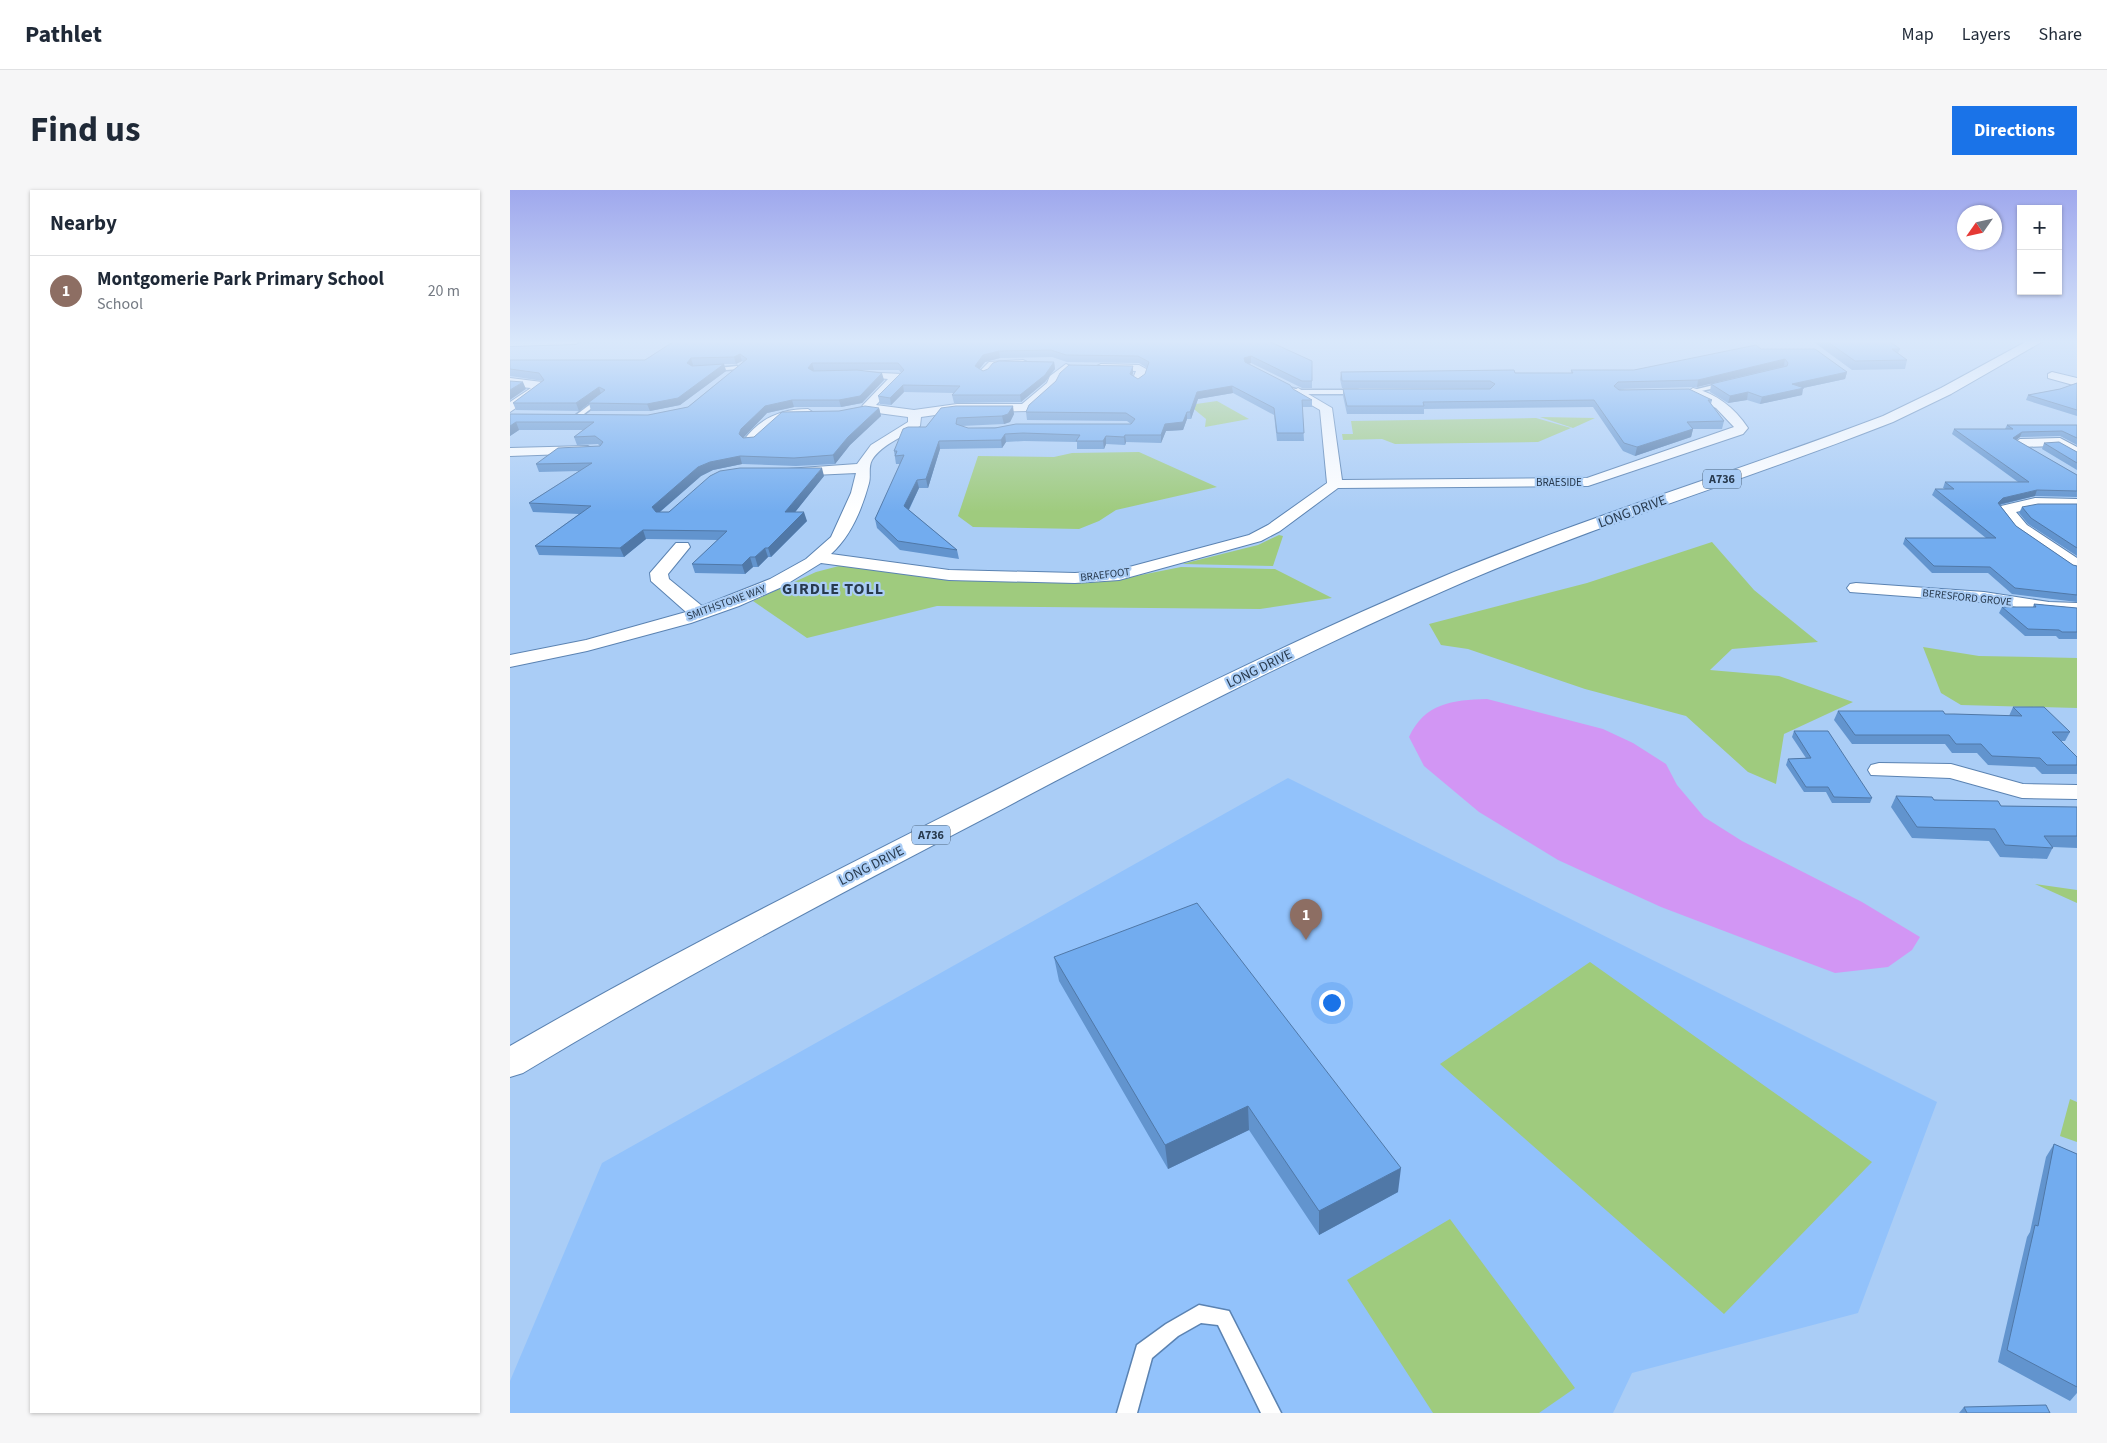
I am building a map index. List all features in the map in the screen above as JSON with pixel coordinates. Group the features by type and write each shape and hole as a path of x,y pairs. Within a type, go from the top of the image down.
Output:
{"main road":[{"name":"LONG DRIVE","path":"510,1063 568,1028 810,897 1192,700 1360,621 1460,576 1608,519 1796,454 1891,417 1932,397"}],"street":[{"path":"513,413 530,397"},
{"path":"867,408 878,397"},
{"path":"1016,426 1025,408 1037,397"},
{"path":"1307,397 1326,408 1335,484"},
{"name":"BRAESIDE","path":"1335,484 1588,482 1729,434 1741,428 1736,418 1708,397"},
{"path":"850,411 867,408 914,414 957,408 1025,408"},
{"path":"750,441 773,418 794,413 822,413"},
{"name":"SMITHSTONE WAY","path":"510,661 616,638 699,613 774,584 819,558 838,539 863,480 865,460 873,451 914,423 914,414"},
{"path":"573,416 596,416"},
{"path":"2044,457 2020,443 2060,442 2077,453"},
{"path":"510,452 597,450"},
{"path":"2060,462 2077,462"},
{"path":"780,471 796,472 863,468"},
{"name":"BRAEFOOT","path":"819,558 949,575 1017,578 1119,575 1255,538 1274,528 1335,484"},
{"path":"2077,504 2035,503 2006,509 2021,528 2077,566"},
{"path":"682,546 659,572 660,581 699,613"},
{"name":"BERESFORD GROVE","path":"1856,588 1984,597 2049,607 2077,608"},
{"path":"1880,770 1951,771 2022,791 2077,792"}],"lane":[{"path":"573,416 603,397"},
{"path":"1127,1413 1144,1352 1172,1330 1199,1314 1223,1317 1271,1413"}],"shaded area":[{"path":"1487,699 1603,729 1633,743 1666,764 1677,785 1704,817 1742,841 1862,902 1920,937 1912,950 1888,967 1835,973 1661,907 1558,860 1479,812 1424,766 1409,737 1423,717 1431,710 1451,702"},
{"path":"1288,778 1937,1102 1858,1313 1632,1373 1613,1413 510,1413 510,1381 602,1163"}],"green space":[{"path":"1217,401 1249,419 1205,427 1206,419 1189,405"},
{"path":"1540,417 1595,418 1573,428"},
{"path":"1536,418 1571,428 1538,442 1395,444 1382,439 1343,440 1342,434 1353,434 1351,421"},
{"path":"1139,452 1217,487 1116,510 1099,521 1079,529 973,527 958,516 978,456 1054,457 1072,453"},
{"path":"1279,535 1283,536 1273,566 1182,564 1258,545"},
{"path":"1712,542 1754,590 1818,642 1732,649 1710,670 1779,676 1853,702 1784,734 1776,784 1748,772 1686,716 1585,689 1468,649 1441,645 1429,624 1587,583"},
{"path":"839,566 1126,578 1181,567 1275,569 1332,598 1260,609 937,606 807,638 753,601 816,572"},
{"path":"1923,647 1979,656 2077,658 2077,708 1961,705 1941,693"},
{"path":"2035,884 2077,890 2077,903"},
{"path":"1590,962 1872,1162 1724,1314 1440,1064"},
{"path":"2070,1099 2077,1102 2077,1142 2060,1136"},
{"path":"1450,1219 1575,1388 1539,1413 1433,1413 1347,1280"}],"building":[{"path":"521,397 585,397 576,403 513,403"},
{"path":"596,397 679,397 647,404 588,403"},
{"path":"700,397 854,397 839,400 792,400 765,406 741,429 739,434 743,438 754,437 782,412 839,411 865,406 879,408 848,437 833,455 794,458 740,456 710,462 698,467 652,507 656,512 669,512 710,476 720,471 740,468 822,468 785,512 804,512 768,548 765,548 755,557 750,557 742,565 692,564 727,531 643,530 620,548 535,546 591,506 529,503 592,463 536,464 558,448 600,446 603,442 595,436 574,437 594,422 516,422 510,426 510,414 648,415 688,407"},
{"path":"1038,397 1195,397 1190,412 1187,412 1183,422 1165,424 1161,435 1106,436 1103,441 1076,441 1080,435 1023,433 1005,434 1001,440 939,441 926,479 917,480 904,506 957,550 898,541 875,519 904,455 895,456 897,451 894,451 903,429 908,427 926,427 941,408 956,406 1013,406 1008,414 1002,416 957,418 956,424 968,428 995,428 1016,424 1131,424 1135,419 1126,413 1026,412 1029,405"},
{"path":"1253,397 1307,397 1312,400 1302,400 1304,433 1277,433 1274,408"},
{"path":"1345,397 1706,397 1712,400 1708,400 1724,421 1687,422 1693,429 1637,447 1624,443 1594,400 1423,402 1424,406 1347,406"},
{"path":"2035,397 2077,397 2077,410"},
{"path":"2007,425 2077,425 2077,438 2062,431 2022,432 2013,438 2077,475 2077,491 2037,490 2003,498 1998,503 2016,526 2077,566 2077,595 2015,588 1990,567 1934,566 1905,538 1996,538 1935,489 1954,489 1945,482 2029,482 1954,429 2013,429"},
{"path":"2059,442 2077,452 2077,463 2044,443"},
{"path":"2038,504 2077,504 2077,548 2031,518 2022,507"},
{"path":"2034,604 2077,608 2077,632 2028,629 2002,607 2036,607"},
{"path":"2013,707 2044,707 2070,732 2052,732 2077,757 2077,765 2047,765 2040,758 1992,756 1981,744 1956,744 1949,735 1855,735 1838,711 1943,711 1945,714 2022,716"},
{"path":"1794,731 1828,731 1872,798 1834,797 1828,787 1806,787 1788,759 1811,758"},
{"path":"1896,796 1932,797 1934,800 1998,801 2001,806 2077,807 2077,836 2044,836 2053,848 2005,845 1995,829 1917,827"},
{"path":"1197,903 1401,1168 1319,1211 1248,1106 1165,1145 1054,957"},
{"path":"2054,1144 2077,1154 2077,1387 2007,1350 2035,1225 2038,1226"},
{"path":"2046,1405 2050,1413 1967,1413 1964,1407"}],"place":[{"name":"Montgomerie Park Primary School","path":"1306,940"}],"district":[{"name":"GIRDLE TOLL","path":"833,588"}]}
